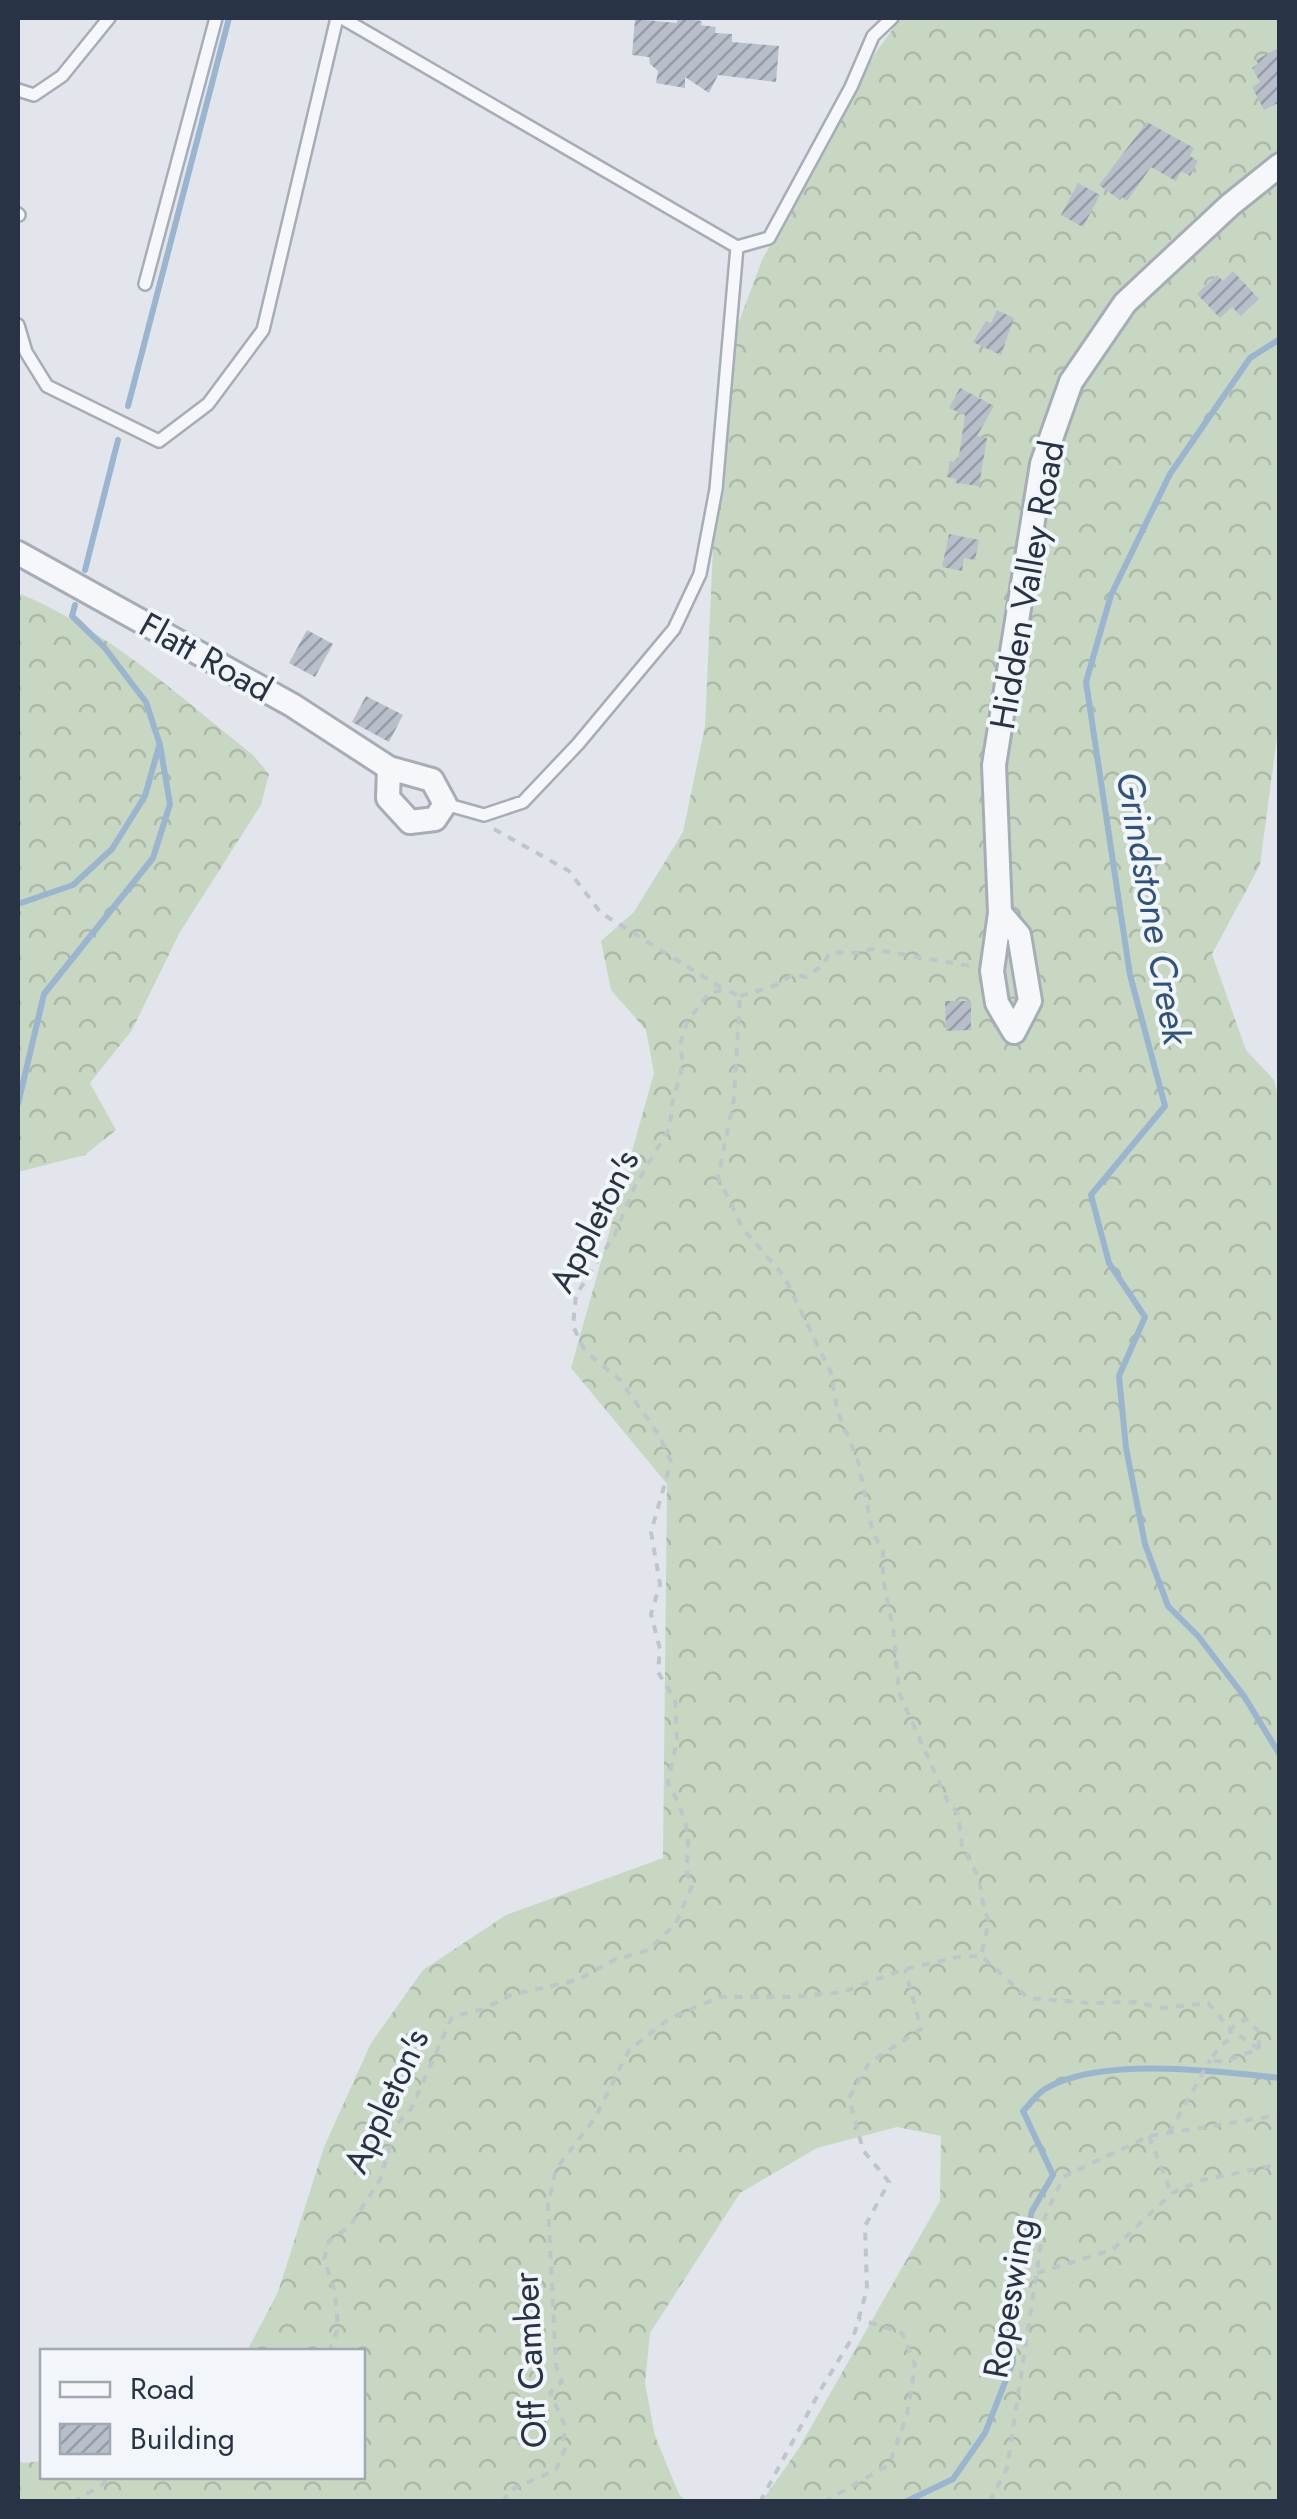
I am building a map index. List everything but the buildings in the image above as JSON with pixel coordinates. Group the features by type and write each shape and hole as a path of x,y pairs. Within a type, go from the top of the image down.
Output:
{"street":[{"name":"Hidden Valley Road","path":"1000,913 1019,935 1030,1001 1014,1032 997,1003 992,971 1000,913 994,765 1042,464 1071,382 1125,303 1230,205 1280,165"},
{"name":"Flatt Road","path":"18,553 292,705 390,768 432,780 445,804"},
{"path":"390,768 388,798 410,822 436,819 445,804"}],"lane":[{"path":"18,90 34,95 62,76 109,18"},
{"path":"145,284 216,18"},
{"path":"18,325 26,352 47,386 160,440 208,404 263,330 340,18 737,246 769,238 852,86 873,36 892,18"},
{"path":"445,804 484,815 523,802 578,744 674,629 700,574 716,489 737,246"}],"path":[{"path":"484,827 500,830 569,871 601,913 740,996 774,986 794,974 806,977 823,965 830,952 862,953 872,948 992,971"},
{"name":"Appleton's","path":"331,2349 338,2330 335,2292 324,2258 329,2241 350,2226 380,2180 396,2125 411,2109 452,2018 484,2010 511,1995 576,1980 614,1960 650,1950 676,1923 692,1886 685,1873 688,1844 680,1804 668,1783 677,1740 675,1700 658,1672 660,1649 651,1614 660,1584 651,1532 671,1462 650,1421 620,1380 585,1350 574,1326 576,1296 615,1234 635,1186 670,1127 682,1065 680,1044 687,1022 709,993 726,990"},
{"path":"740,996 734,1099 718,1176 743,1229 784,1276 830,1372 837,1410 858,1461 873,1533 883,1551 883,1579 893,1628 899,1693 948,1802 958,1814 962,1846 978,1878 989,1921 981,1956 1028,1998 1090,2004 1135,2002 1163,2008 1208,2003 1230,2028 1258,2049"},
{"name":"Off Camber","path":"503,2502 510,2490 556,2470 566,2446 566,2428 558,2418 550,2392 562,2381 556,2366 548,2204 556,2169 595,2118 629,2050 670,2018 720,1997 843,1992 905,1969 981,1956"},
{"path":"760,2502 854,2335 867,2290 865,2226 889,2182 864,2150 849,2098 869,2063 921,2029 905,1969"},
{"path":"1230,2028 1246,2019 1260,2032 1258,2049"},
{"path":"1169,2132 1210,2060 1232,2038 1230,2028"},
{"path":"1210,2060 1224,2062 1258,2049"},
{"name":"Ropeswing","path":"993,2502 1007,2468 1045,2217 1063,2176 1149,2136 1280,2115"},
{"path":"1149,2136 1172,2193"},
{"path":"1037,2273 1112,2250 1172,2193 1202,2180 1280,2164"},
{"path":"824,2502 889,2465 907,2415 915,2365 902,2332 859,2319"},
{"path":"73,2502 107,2479"}],"green space":[{"path":"901,18 1279,18 1279,722 1260,865 1212,954 1246,1050 1274,1080 1279,1099 1279,2501 762,2501 799,2448 940,2201 941,2136 897,2127 817,2148 740,2193 650,2333 645,2383 655,2436 679,2494 686,2501 18,2501 18,2460 40,2461 40,2479 365,2479 365,2349 248,2349 278,2292 324,2147 371,2043 423,1970 506,1915 663,1858 667,1484 571,1368 654,1073 646,1030 611,990 601,941 634,912 683,832 705,726 721,370 762,260 876,52"},
{"path":"18,593 82,625 141,665 253,755 269,774 261,805 180,932 132,1030 90,1083 116,1130 85,1155 18,1172"}],"waterway":[{"path":"128,406 229,18"},
{"name":"Grindstone Creek","path":"1280,339 1250,358 1170,474 1111,595 1086,682 1130,975 1165,1106 1091,1195 1109,1263 1145,1317 1119,1376 1126,1448 1145,1544 1168,1606 1198,1636 1244,1696 1280,1755"},
{"path":"85,570 118,440"},
{"path":"18,1104 44,994 153,858 170,804 160,745 146,702 104,647 72,616 75,605"},
{"path":"18,904 73,885 112,849 145,796 159,746"},
{"name":"Grindstone Creek","path":"905,2502 953,2479 985,2433 1013,2362 1009,2316 1013,2261 1023,2246 1032,2211 1053,2175 1023,2111 1036,2096 1068,2079 1127,2069 1280,2078"}]}
